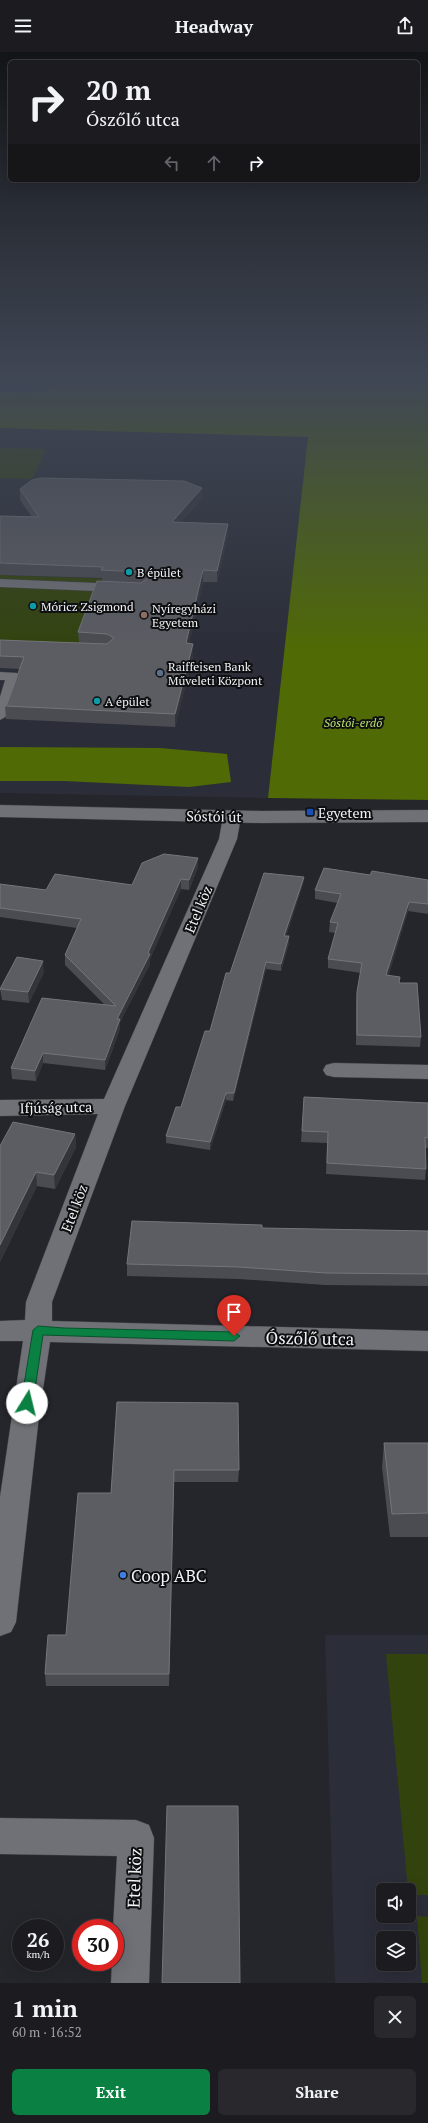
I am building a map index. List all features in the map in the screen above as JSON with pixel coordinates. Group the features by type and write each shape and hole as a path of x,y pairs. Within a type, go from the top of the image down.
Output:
{"street":[{"path":"0,583 133,588"},
{"path":"0,676 12,676 5,686 0,716"},
{"name":"Sóstói út","path":"0,811 232,817 428,816"},
{"name":"Etel köz","path":"0,1622 25,1416 38,1330 39,1302 113,1106 228,839 232,817"},
{"path":"334,1070 428,1072"},
{"name":"Ifjúság utca","path":"0,1108 113,1106"},
{"name":"Ószőlő utca","path":"0,1331 38,1330 64,1333 428,1341"},
{"name":"Etel köz","path":"0,1836 136,1838 130,1983"}],"shaded area":[{"name":"Nyíregyházi Egyetem","path":"0,470 305,470 268,798 0,793"},
{"path":"325,1635 428,1635 428,1983 335,1983"}],"green space":[{"path":"0,470 36,470 32,479 0,478"},
{"name":"Sóstói-erdő","path":"304,470 428,470 428,800 268,798"},
{"path":"0,575 144,580 87,652 0,649"},
{"path":"0,747 160,748 227,754 231,782 189,787 64,781 0,781"},
{"path":"386,1654 428,1654 428,1895 416,1895 416,1883 407,1883"},
{"path":"417,1916 428,1917 428,1983 422,1983"}],"building":[{"path":"41,478 184,481 202,488 172,522 228,524 217,571 203,570 186,643 193,644 175,714 5,706 24,657 0,656 0,640 107,644 114,638 107,634 78,632 97,581 141,583 148,578 142,572 101,570 103,567 0,563 0,516 39,517 20,489 32,480"},
{"path":"164,854 198,858 189,880 181,879 148,953 150,954 117,1019 120,1019 105,1060 43,1053 35,1071 11,1068 42,998 116,1006 65,955 81,919 0,908 0,884 46,890 55,874 132,885 142,863"},
{"path":"324,868 370,875 372,871 428,880 428,904 409,902 386,975 400,977 399,983 417,983 421,1037 357,1035 357,992 362,963 328,959 338,923 330,922 341,894 315,890"},
{"path":"264,873 304,877 284,936 289,936 281,964 266,962 234,1093 226,1093 210,1142 166,1136 176,1107 181,1107 205,1031 210,1031 226,973 230,973"},
{"path":"17,957 43,961 28,992 0,989"},
{"path":"304,1097 428,1103 428,1138 425,1137 426,1169 327,1163 328,1132 302,1131"},
{"path":"13,1122 75,1134 54,1175 36,1172 0,1245 0,1146"},
{"path":"132,1221 262,1225 262,1228 428,1231 428,1274 326,1273 239,1267 127,1264"},
{"name":"Coop ABC","path":"117,1402 238,1403 239,1470 174,1470 169,1674 45,1674 48,1635 66,1635 78,1493 111,1493"},
{"path":"384,1443 428,1443 428,1513 392,1514"},
{"path":"167,1806 238,1806 240,1983 162,1983"}],"place":[{"name":"B épület","path":"129,572"},
{"name":"Móricz Zsigmond","path":"33,606"},
{"name":"Nyíregyházi Egyetem","path":"144,615"},
{"name":"Raiffeisen Bank Műveleti Központ","path":"160,673"},
{"name":"A épület","path":"97,701"},
{"name":"Egyetem","path":"310,812"},
{"name":"Coop ABC","path":"123,1575"}],"route":[{"path":"27,1403 38,1330 64,1333 234,1336"}]}
